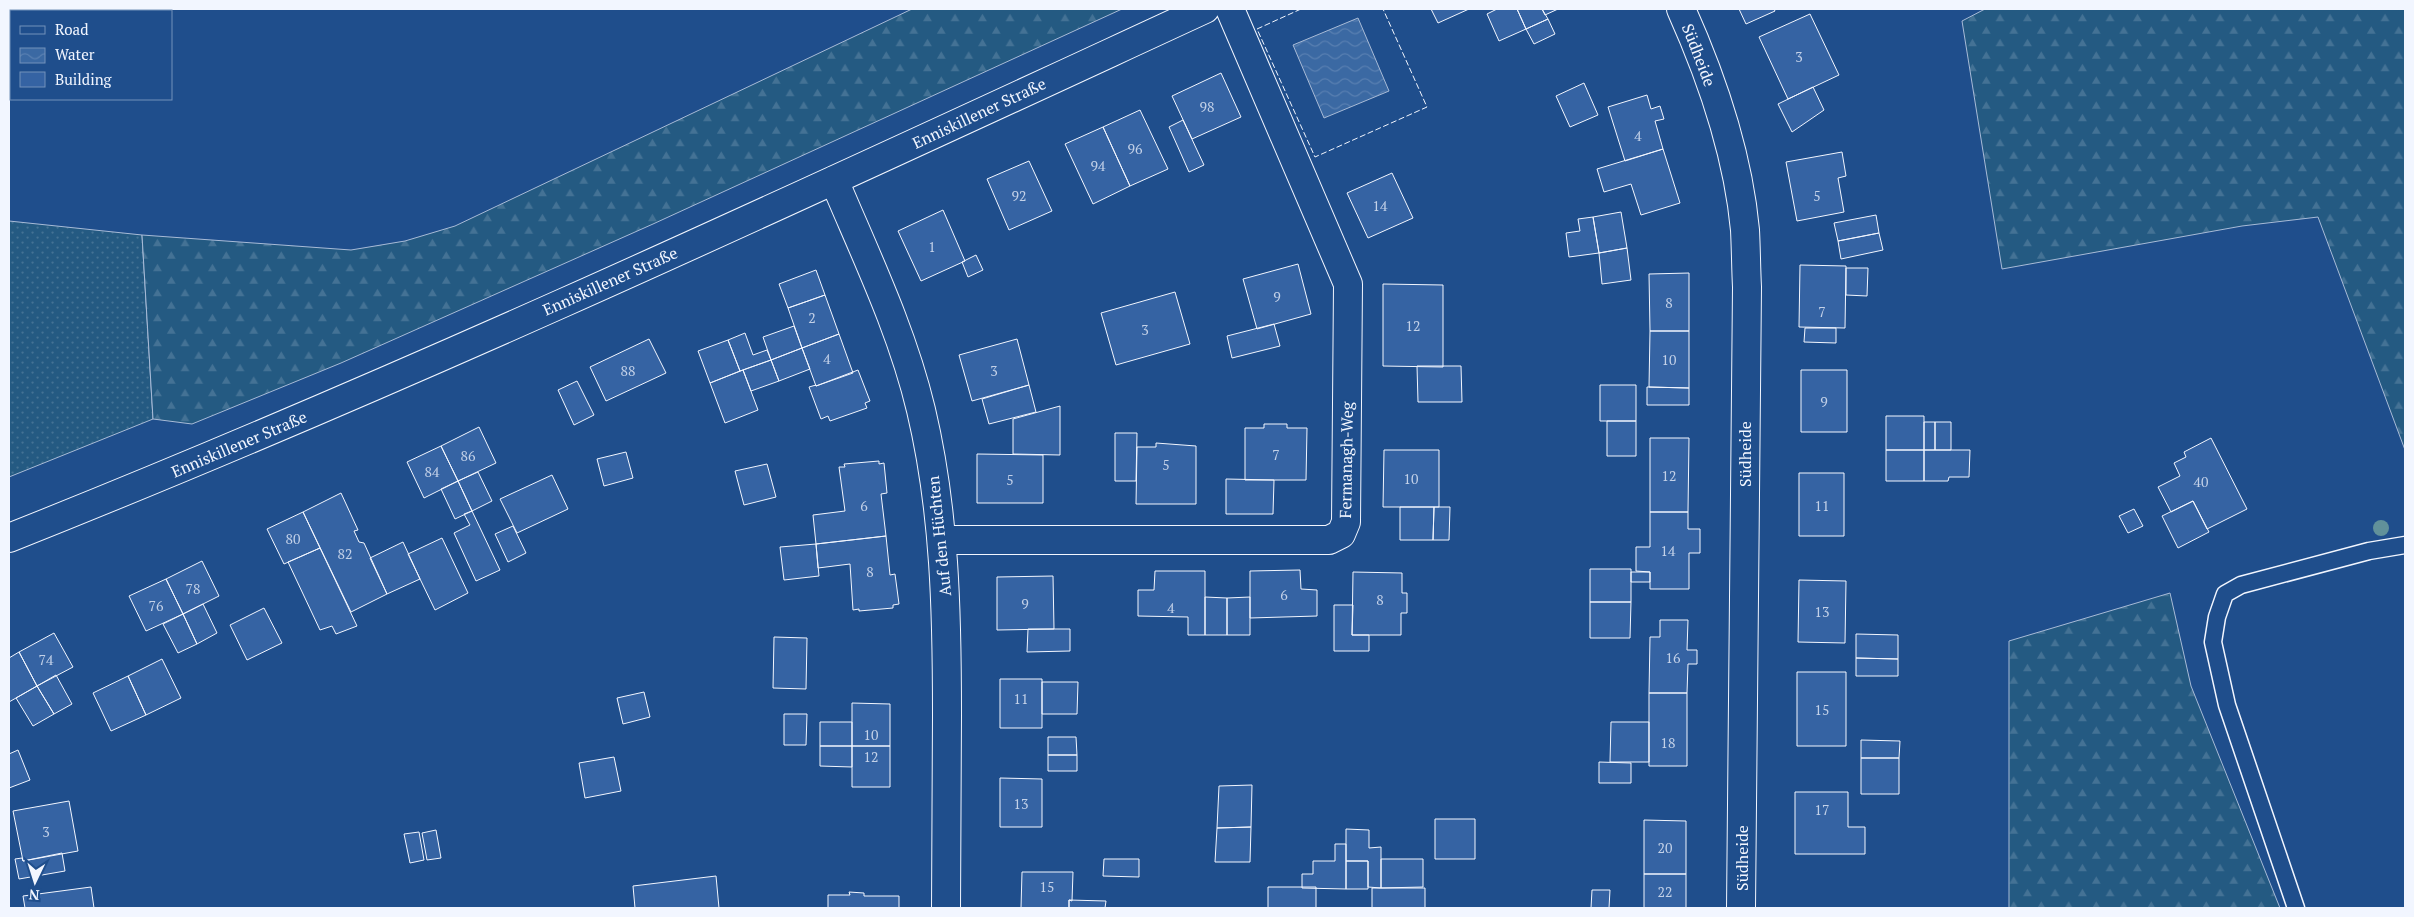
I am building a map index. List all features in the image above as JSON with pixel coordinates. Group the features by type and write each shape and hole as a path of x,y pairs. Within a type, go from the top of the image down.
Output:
{"street":[{"name":"Enniskillener Straße","path":"9,538 393,379 834,180 1205,9"},
{"name":"Fermanagh-Weg","path":"942,540 1329,540 1341,534 1346,522 1348,284 1230,9"},
{"name":"Südheide","path":"1681,9 1715,94 1734,166 1745,229 1747,287 1741,908"},
{"name":"Auf den Hüchten","path":"834,180 897,331 910,369 923,421 942,540 947,628 946,908"}],"lane":[{"path":"2296,908 2227,705 2213,642 2216,617 2225,594 2241,585 2369,551 2405,545"}],"green space":[{"path":"912,9 1122,9 653,224 341,363 192,424 153,419 142,235 351,250 405,241 455,226"},
{"path":"1985,9 2405,9 2405,450 2318,217 2242,226 2002,269 1962,21"},
{"path":"9,221 142,235 153,419 9,477"},
{"path":"2170,593 2191,686 2280,908 2009,908 2009,641"}],"water":[{"path":"1358,18 1389,91 1324,118 1293,45"}],"building":[{"path":"1431,9 1469,9 1438,23"},
{"path":"1497,9 1517,9 1526,29 1499,41 1487,14"},
{"path":"1517,9 1542,9 1548,19 1526,29"},
{"path":"1542,9 1558,9 1545,15"},
{"path":"1739,9 1774,9 1775,11 1746,24"},
{"path":"1810,14 1839,75 1788,99 1759,37"},
{"path":"1548,19 1555,34 1534,44 1526,29"},
{"path":"1221,73 1241,117 1192,139 1172,96"},
{"path":"1584,83 1598,115 1570,127 1556,96"},
{"path":"1813,87 1824,110 1792,132 1778,104"},
{"path":"1647,95 1651,109 1660,106 1664,119 1655,121 1663,149 1625,161 1608,107"},
{"path":"1140,110 1168,169 1130,186 1103,127"},
{"path":"1183,120 1204,165 1189,172 1169,127"},
{"path":"1103,127 1130,186 1093,204 1065,144"},
{"path":"1663,149 1680,203 1641,215 1631,184 1604,192 1597,169"},
{"path":"1842,152 1846,176 1838,178 1844,212 1797,221 1786,162"},
{"path":"1029,161 1052,211 1009,230 987,179"},
{"path":"1392,173 1413,218 1368,238 1347,193"},
{"path":"943,210 965,261 921,281 898,231"},
{"path":"1621,212 1627,248 1599,253 1593,217"},
{"path":"1876,215 1879,233 1838,241 1834,223"},
{"path":"1593,217 1599,253 1569,257 1566,233 1580,231 1578,219"},
{"path":"1879,233 1883,250 1841,259 1838,241"},
{"path":"1627,248 1631,280 1602,284 1599,253"},
{"path":"976,255 983,270 968,277 962,262"},
{"path":"1298,264 1311,314 1257,329 1243,279"},
{"path":"1800,265 1846,266 1845,328 1799,327"},
{"path":"1846,268 1868,268 1867,296 1846,295"},
{"path":"816,270 825,295 788,308 779,284"},
{"path":"1689,273 1689,331 1650,331 1649,274"},
{"path":"1383,284 1443,285 1443,367 1383,366"},
{"path":"1175,292 1190,344 1116,365 1101,313"},
{"path":"825,295 839,334 802,348 788,308"},
{"path":"1274,324 1280,346 1232,358 1227,336"},
{"path":"794,326 802,348 771,360 763,337"},
{"path":"1805,328 1836,328 1836,343 1804,342"},
{"path":"1650,331 1689,331 1689,388 1649,387"},
{"path":"745,333 753,355 767,350 771,360 740,371 728,340"},
{"path":"839,334 853,373 816,386 802,348"},
{"path":"649,339 666,373 606,401 590,367"},
{"path":"1017,339 1029,385 972,401 959,355"},
{"path":"728,340 740,371 710,383 698,351"},
{"path":"802,348 810,369 779,381 771,360"},
{"path":"771,360 779,381 751,391 743,370"},
{"path":"1417,366 1461,366 1462,402 1418,402"},
{"path":"743,370 758,410 725,423 710,383"},
{"path":"858,370 870,401 865,403 867,408 830,421 828,416 821,419 809,387"},
{"path":"1801,370 1847,370 1847,432 1801,432"},
{"path":"577,381 594,415 574,425 558,390"},
{"path":"1029,385 1036,412 989,424 982,399"},
{"path":"1600,385 1636,385 1636,421 1600,421"},
{"path":"1647,387 1689,388 1689,405 1647,405"},
{"path":"1060,406 1060,455 1013,454 1013,419"},
{"path":"1886,416 1924,416 1924,450 1886,450"},
{"path":"1607,421 1636,421 1636,456 1607,456"},
{"path":"1924,422 1935,422 1935,450 1924,450"},
{"path":"1935,422 1951,422 1951,450 1935,450"},
{"path":"1264,424 1287,424 1287,428 1307,428 1306,480 1245,480 1245,428 1264,428"},
{"path":"479,427 496,463 458,481 441,446"},
{"path":"1115,433 1137,433 1136,481 1115,481"},
{"path":"1650,438 1689,438 1688,512 1650,512"},
{"path":"2211,438 2247,509 2207,529 2193,501 2171,512 2158,487 2180,476 2174,463 2186,457 2184,452"},
{"path":"1156,443 1196,446 1196,504 1136,504 1137,447 1156,447"},
{"path":"441,446 458,481 424,498 407,462"},
{"path":"1384,450 1439,450 1439,507 1383,507"},
{"path":"1886,450 1924,450 1924,481 1886,481"},
{"path":"1924,450 1970,450 1969,477 1949,477 1948,481 1924,481"},
{"path":"626,452 633,478 604,486 597,459"},
{"path":"977,454 1043,455 1043,503 977,503"},
{"path":"879,461 879,464 884,463 887,493 881,494 886,536 816,544 813,515 845,511 839,467 845,467 844,464"},
{"path":"767,464 776,497 744,505 735,471"},
{"path":"478,472 492,501 472,511 458,481"},
{"path":"1799,473 1844,473 1844,536 1799,536"},
{"path":"552,475 568,509 517,533 500,499"},
{"path":"1226,479 1274,480 1273,514 1226,514"},
{"path":"458,481 472,511 455,519 441,489"},
{"path":"341,493 358,530 354,531 359,542 364,543 387,594 351,612 303,512"},
{"path":"2193,501 2209,532 2178,548 2162,516"},
{"path":"1400,507 1434,507 1433,540 1400,540"},
{"path":"1434,507 1450,507 1449,540 1433,540"},
{"path":"2134,509 2143,526 2128,533 2119,516"},
{"path":"472,511 500,570 476,581 454,533 470,525 464,514"},
{"path":"303,512 320,548 284,564 267,529"},
{"path":"1650,512 1688,512 1688,529 1700,529 1700,553 1689,553 1689,589 1650,589 1650,572 1636,571 1636,547 1650,547"},
{"path":"513,526 526,553 508,562 495,534"},
{"path":"886,536 890,575 895,574 899,604 893,605 893,608 853,610 850,564 818,568 816,544"},
{"path":"442,538 468,593 435,610 408,554"},
{"path":"403,542 420,579 387,594 370,558"},
{"path":"816,544 819,576 784,580 780,547"},
{"path":"320,548 357,626 336,634 332,626 320,630 288,562"},
{"path":"202,561 219,596 183,614 166,579"},
{"path":"1590,569 1631,569 1631,602 1590,602"},
{"path":"1300,570 1301,589 1317,590 1317,616 1250,618 1250,571"},
{"path":"1155,571 1205,571 1205,635 1188,635 1188,617 1138,616 1138,590 1154,590"},
{"path":"1353,572 1402,573 1402,593 1407,593 1407,613 1401,613 1401,635 1352,635"},
{"path":"1631,572 1650,572 1650,582 1631,582"},
{"path":"1053,576 1054,629 997,630 997,577"},
{"path":"166,579 183,614 146,631 129,596"},
{"path":"1799,580 1846,581 1845,643 1798,642"},
{"path":"1205,597 1227,598 1227,635 1205,635"},
{"path":"1250,597 1250,635 1227,635 1227,598"},
{"path":"1590,602 1631,602 1630,638 1590,638"},
{"path":"203,604 217,633 197,644 183,614"},
{"path":"1334,605 1353,605 1352,635 1369,635 1369,651 1334,651"},
{"path":"264,608 282,643 247,660 230,625"},
{"path":"183,614 197,644 178,653 163,624"},
{"path":"1660,620 1688,620 1687,650 1697,650 1697,664 1688,664 1687,693 1649,693 1650,637 1660,637"},
{"path":"1028,629 1070,629 1070,651 1027,652"},
{"path":"54,633 73,667 37,686 19,652"},
{"path":"1856,634 1898,635 1898,659 1856,658"},
{"path":"774,637 807,638 806,689 773,688"},
{"path":"19,652 37,686 9,702 9,658"},
{"path":"1856,658 1898,659 1898,676 1856,676"},
{"path":"162,659 181,698 146,715 128,676"},
{"path":"1797,672 1846,672 1846,746 1797,746"},
{"path":"56,675 72,704 54,714 37,686"},
{"path":"128,676 146,715 111,731 93,693"},
{"path":"1000,679 1042,679 1042,728 1000,728"},
{"path":"1042,682 1078,682 1077,714 1042,714"},
{"path":"37,686 54,714 33,726 16,698"},
{"path":"644,692 650,717 623,724 617,698"},
{"path":"1649,693 1687,693 1687,766 1649,766"},
{"path":"852,703 890,704 890,746 852,746"},
{"path":"784,714 807,714 806,745 784,745"},
{"path":"820,722 852,722 852,746 820,746"},
{"path":"1611,722 1649,722 1649,762 1610,762"},
{"path":"1048,737 1076,737 1077,755 1048,755"},
{"path":"1861,740 1900,741 1899,758 1861,758"},
{"path":"820,746 852,746 852,767 820,766"},
{"path":"852,746 890,746 890,787 852,787"},
{"path":"18,750 30,780 9,788 9,754"},
{"path":"1048,755 1077,755 1077,771 1048,771"},
{"path":"614,757 621,791 585,798 579,763"},
{"path":"1861,758 1899,758 1899,794 1861,794"},
{"path":"1599,762 1631,763 1631,783 1599,783"},
{"path":"1000,778 1042,779 1042,827 1000,827"},
{"path":"1252,785 1251,827 1217,828 1219,786"},
{"path":"1795,792 1848,792 1848,827 1865,827 1865,854 1795,854"},
{"path":"69,801 78,851 23,861 13,811"},
{"path":"1435,819 1475,819 1475,859 1435,859"},
{"path":"1644,820 1686,821 1686,874 1644,874"},
{"path":"1251,827 1250,862 1215,862 1217,828"},
{"path":"1346,829 1369,830 1369,848 1381,847 1381,888 1368,887 1368,861 1346,861"},
{"path":"436,830 441,858 427,860 422,833"},
{"path":"419,832 424,860 410,863 404,834"},
{"path":"1335,844 1346,844 1346,889 1302,888 1302,874 1313,874 1313,861 1335,861"},
{"path":"62,853 65,871 19,879 15,859 22,858 23,861"},
{"path":"1104,859 1139,859 1139,877 1103,876"},
{"path":"1381,859 1423,859 1423,887 1381,888"},
{"path":"1346,861 1368,861 1368,889 1346,889"},
{"path":"1022,872 1073,872 1072,901 1069,900 1069,908 1021,908"},
{"path":"1644,874 1686,874 1686,908 1644,908"},
{"path":"716,876 719,908 635,908 633,886"},
{"path":"91,887 94,908 25,908 23,896"},
{"path":"1268,887 1316,887 1316,908 1268,908"},
{"path":"1372,888 1425,888 1425,908 1372,908"},
{"path":"1592,890 1610,890 1609,908 1591,908"},
{"path":"849,892 864,893 864,896 899,896 899,908 828,908 828,895 850,895"},
{"path":"1069,900 1106,901 1105,908 1069,908"}],"fence":[{"path":"1301,9 1257,29 1315,157 1427,107 1383,9"}]}
